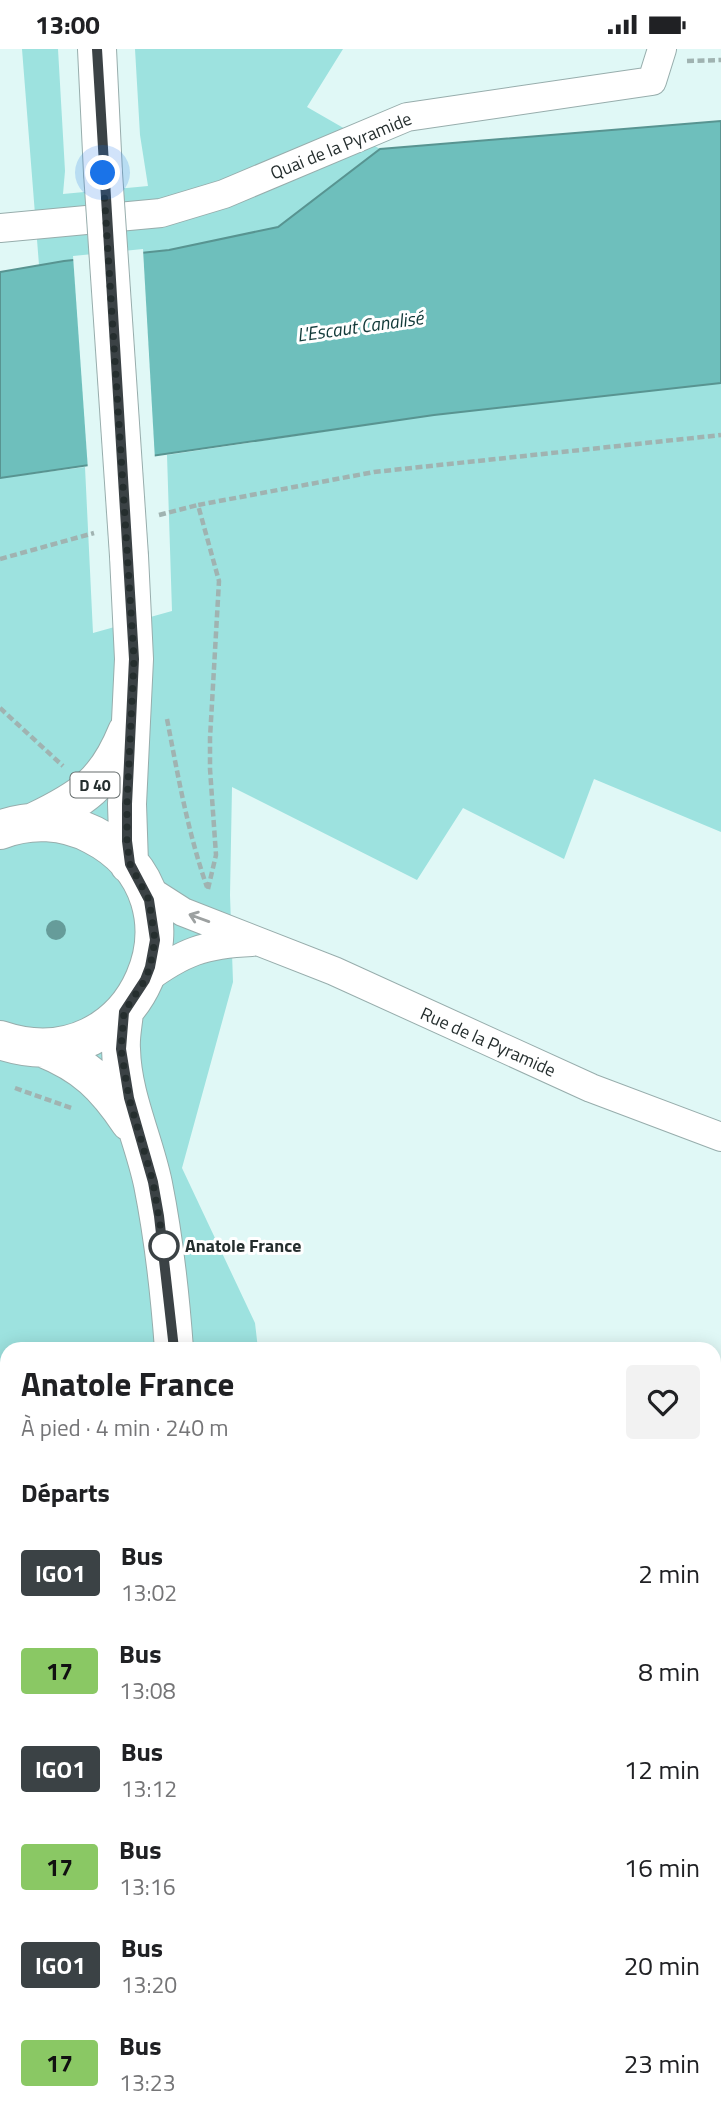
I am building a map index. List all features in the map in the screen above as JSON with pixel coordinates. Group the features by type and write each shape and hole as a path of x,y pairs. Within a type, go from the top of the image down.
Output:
{"main road":[{"name":"D 40","path":"97,49 134,659 126,823 137,876"},
{"name":"D 40","path":"17,826 71,805 92,788 121,747 130,724"},
{"path":"0,1040 27,1047 58,1047 101,1031 124,1012 145,980 155,940 152,913 137,876 110,846 87,832 61,824 17,826"},
{"path":"124,1012 122,1063 153,1182 173,1342"},
{"path":"43,1048 72,1061 98,1081 140,1136"}],"street":[{"name":"Quai de la Pyramide","path":"0,227 161,213 224,194 407,117 652,81 662,49"},
{"name":"Rue de la Pyramide","path":"137,876 172,907 334,971 590,1088 721,1137"},
{"name":"Rue de la Pyramide","path":"145,980 170,962 198,949 258,942"},
{"path":"0,1806 0,1837"}],"path":[{"path":"184,807 196,856 208,889 216,855 210,758 219,581 218,568 198,505 374,472 721,435"},
{"path":"0,708 66,769"},
{"path":"15,1088 83,1112"}],"shaded area":[{"path":"22,49 58,49 65,171 63,194 148,186 140,135 135,49 343,49 307,107 380,149 278,227 169,250 39,265"},
{"path":"721,383 721,832 594,779 564,859 463,808 417,880 232,787 230,895 233,982 182,1168 255,1323 257,1342 0,1342 0,478 85,467 93,633 172,611 167,455 434,415"}],"water":[{"name":"L'Escaut Canalisé","path":"721,121 721,383 434,415 0,478 0,272 64,261 169,250 278,227 380,149"}],"pier":[{"path":"143,249 155,460 88,470 73,256"}],"bus line":[{"name":"IGO1","path":"97,49 134,659 127,841 130,864 149,900 155,940 145,980 124,1012 121,1049 129,1098 153,1182 164,1248 174,1342"}],"place":[{"name":"Anatole France","path":"164,1246"}],"route":[{"path":"103,173 134,659 127,841 130,864 149,900 155,940 145,980 124,1012 121,1049 124,1077 153,1182 164,1246"}]}
